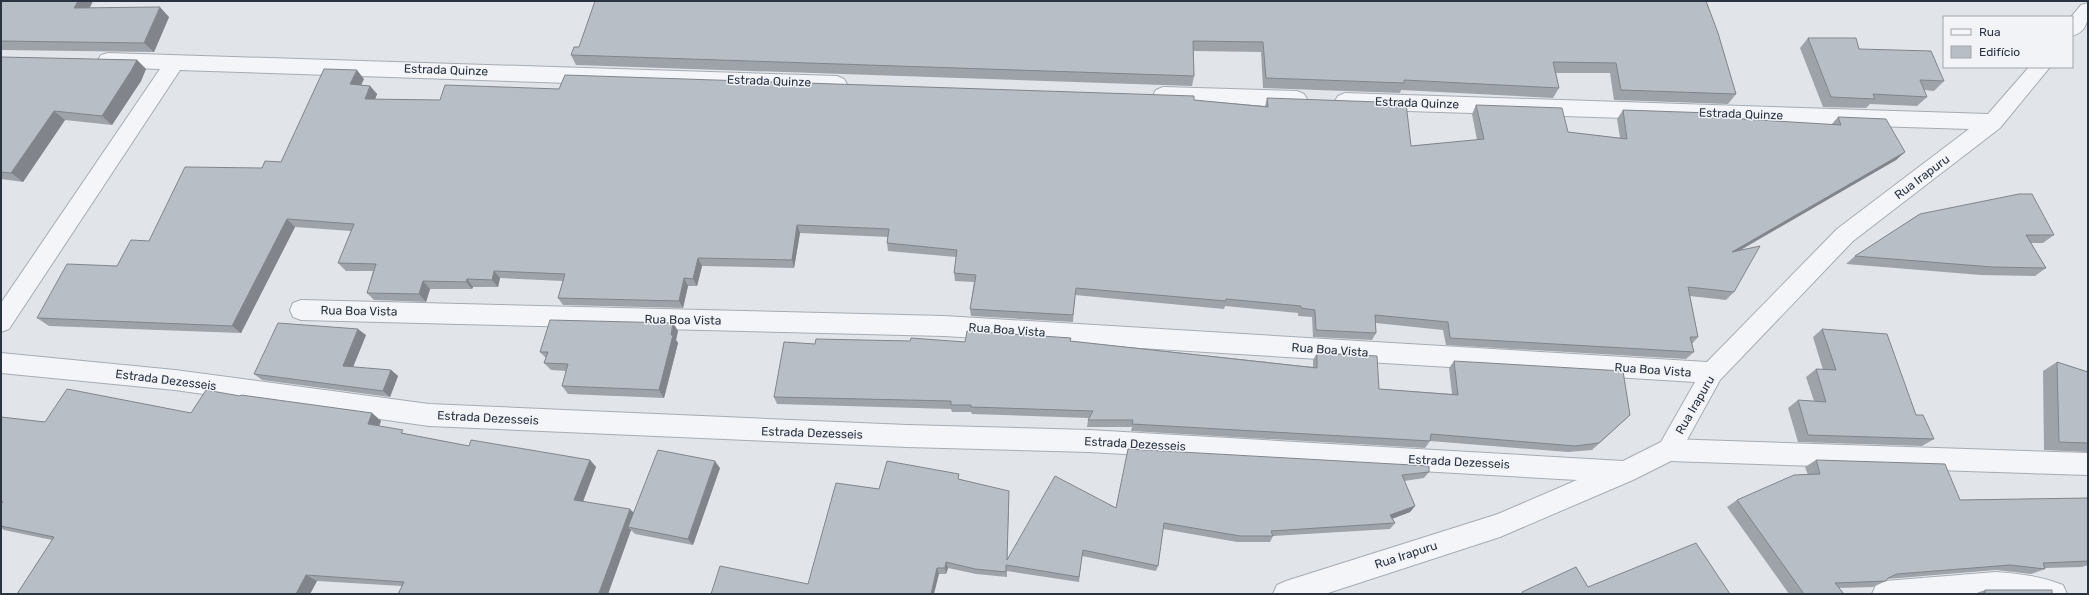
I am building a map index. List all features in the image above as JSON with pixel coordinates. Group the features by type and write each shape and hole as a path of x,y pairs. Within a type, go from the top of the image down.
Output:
{"street":[{"path":"2073,28 2088,10"},
{"name":"Estrada Quinze","path":"89,59 858,85"},
{"path":"1,322 176,61"},
{"name":"Rua Irapuru","path":"1286,594 1500,524 1625,472 1669,450 1712,374 1845,235 1994,122 2039,68"},
{"name":"Estrada Quinze","path":"1144,94 1994,122"},
{"name":"Rua Boa Vista","path":"300,310 944,326 1712,374"},
{"name":"Estrada Dezesseis","path":"1,363 175,380 429,415 907,436 1089,441 1625,472"},
{"path":"1669,450 2088,464"},
{"path":"1885,594 1888,592 1996,584 2031,587 2054,594"}],"building":[{"path":"1,1 78,1 74,8 160,7 144,43 1,41"},
{"path":"595,1 1706,1 1718,33 1736,94 1621,90 1616,63 1553,62 1559,88 1404,80 1404,83 1266,78 1263,42 1193,41 1194,76 571,55 574,47 579,47"},
{"path":"1808,38 1856,38 1859,49 1931,51 1944,81 1920,80 1927,97 1873,94 1875,99 1831,97"},
{"path":"1,57 137,60 102,116 54,111 11,173 1,172"},
{"path":"324,69 357,70 350,84 370,86 365,99 440,100 445,85 559,89 565,75 1194,96 1194,100 1268,107 1267,98 1406,103 1411,146 1484,139 1476,105 1562,108 1568,132 1627,139 1623,110 1741,114 1742,119 1841,125 1838,117 1886,119 1905,152 1732,252 1760,246 1734,292 1688,287 1698,337 1690,337 1694,352 1450,338 1448,322 1375,315 1376,333 1316,330 1315,310 1301,308 1301,306 1076,288 1073,315 970,309 976,275 954,273 957,250 887,243 889,229 797,225 792,260 698,258 693,279 684,278 679,301 558,298 565,274 494,271 492,280 467,279 466,282 423,281 419,294 367,293 376,264 338,263 354,224 287,219 232,326 37,318 67,264 117,266 131,240 149,241 185,167 262,168 265,161 281,162"},
{"path":"2019,194 2032,194 2054,235 2026,235 2046,268 1992,267 1855,256 1920,214"},
{"path":"550,320 673,323 671,335 673,335 659,390 562,386 568,364 544,363 548,352 540,352"},
{"path":"278,323 358,329 343,366 391,370 383,391 254,374"},
{"path":"1822,329 1887,334 1916,415 1923,415 1934,439 1808,435 1798,400 1826,402 1816,369 1836,370"},
{"path":"967,331 1071,338 1070,341 1317,368 1317,353 1377,356 1379,389 1458,395 1454,361 1623,371 1630,415 1599,443 1575,446 1431,434 1430,441 1132,424 1133,420 1088,420 1093,411 971,407 971,405 951,405 951,401 774,397 784,342 815,344 816,339 910,341 911,338 965,342"},
{"path":"2057,362 2088,372 2088,443 2059,442"},
{"path":"67,389 191,413 206,390 240,396 372,413 368,424 403,430 401,433 469,446 471,440 590,460 574,500 630,509 599,593 602,594 398,594 404,582 306,575 296,594 17,594 54,537 1,526 1,504 3,502 1,502 1,417 45,422"},
{"path":"1128,449 1429,466 1429,472 1402,475 1415,506 1390,515 1395,523 1271,531 1273,536 1240,536 1164,523 1158,566 1083,550 1079,577 1006,565 1006,572 975,569 946,562 945,568 937,568 931,594 711,594 720,566 808,584 836,483 879,489 887,461 959,474 958,479 1009,491 1007,560 1055,476 1116,508"},
{"path":"658,450 715,461 688,539 628,527"},
{"path":"1816,460 1945,464 1960,500 2088,498 2088,561 2043,563 2045,569 2010,565 1897,574 1888,578 1886,581 1835,583 1844,594 1804,594 1737,500 1794,475 1820,474"},
{"path":"1696,543 1730,594 1523,594 1522,592 1576,567 1588,587"},
{"path":"1985,590 2052,590 2052,594 1985,594"}]}
